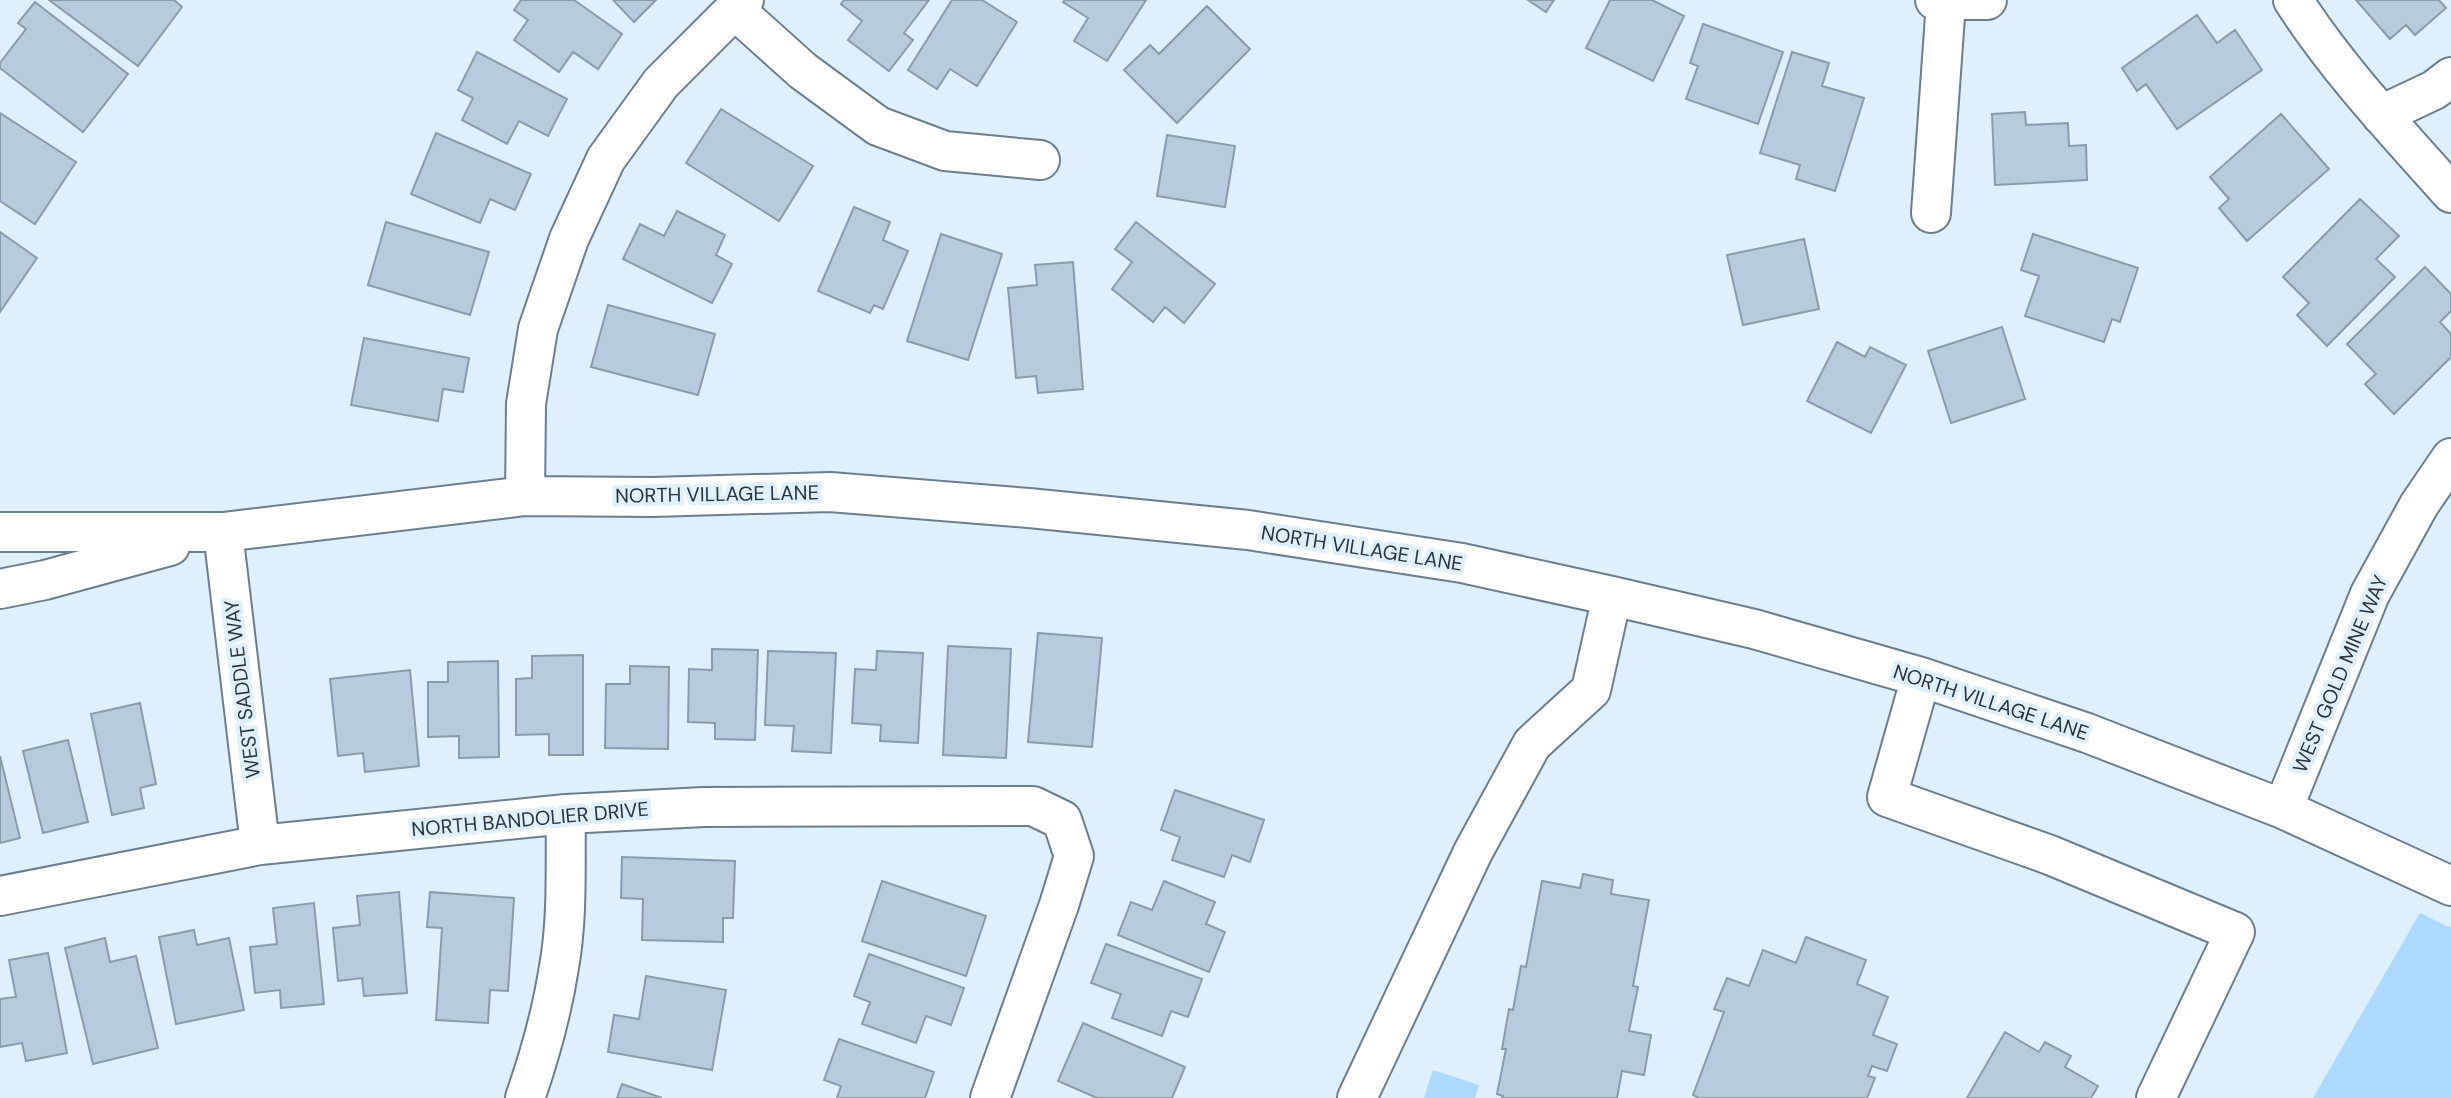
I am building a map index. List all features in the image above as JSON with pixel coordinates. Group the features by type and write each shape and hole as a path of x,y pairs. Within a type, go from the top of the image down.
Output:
{"street":[{"path":"1931,213 1940,1 1987,0"},
{"path":"2293,0 2312,29 2381,115 2451,193"},
{"path":"525,496 526,404 538,329 569,239 606,159 661,83 739,5 803,71 878,126 945,151 1040,160"},
{"path":"2381,115 2434,90 2451,77"},
{"name":"WEST GOLD MINE WAY","path":"2283,809 2370,594 2419,505 2451,458"},
{"name":"NORTH VILLAGE LANE","path":"0,532 223,532 525,496 652,497 830,492 1248,530 1462,563 1754,629 1921,677 2087,733 2283,809 2451,886"},
{"name":"NORTH VILLAGE LANE","path":"0,589 45,580 223,532"},
{"name":"WEST SADDLE WAY","path":"223,532 260,845"},
{"path":"1357,1098 1473,852 1532,744 1591,690 1612,596"},
{"path":"1921,677 1887,797 2050,855 2235,932 2156,1098"},
{"name":"NORTH BANDOLIER DRIVE","path":"0,896 260,845 566,814 704,807 1033,806 1062,820 1074,856 990,1098"},
{"path":"525,1098 540,1055 559,966 565,911 566,814"}],"shaded area":[{"path":"2420,913 2451,928 2451,1098 2313,1098"},
{"path":"1433,1070 1479,1085 1475,1098 1424,1098"}],"building":[{"path":"49,0 174,0 182,7 138,66"},
{"path":"521,0 574,0 622,34 598,69 573,52 559,72 514,40 528,20 514,10"},
{"path":"613,0 656,0 634,22"},
{"path":"844,0 929,0 904,33 913,40 889,71 848,40 862,21 841,4"},
{"path":"952,0 982,0 1017,22 977,86 950,69 937,89 908,70"},
{"path":"1146,0 1107,61 1074,41 1088,18 1063,2"},
{"path":"1528,0 1554,0 1546,12"},
{"path":"1610,0 1652,0 1684,16 1653,81 1586,48"},
{"path":"2356,0 2439,0 2446,8 2415,35 2406,25 2390,39"},
{"path":"35,2 128,74 83,132 0,68 0,63 26,29 18,23"},
{"path":"1207,6 1250,49 1177,123 1124,70 1150,45 1159,54"},
{"path":"2197,15 2217,43 2235,30 2262,70 2177,129 2146,84 2137,91 2122,68"},
{"path":"1703,24 1783,52 1758,124 1686,99 1698,66 1690,63"},
{"path":"477,52 567,99 548,136 519,121 507,144 462,120 473,98 458,90"},
{"path":"1792,52 1829,63 1822,86 1864,98 1835,191 1796,179 1800,165 1760,153"},
{"path":"721,109 813,166 779,221 686,163"},
{"path":"2025,112 2026,125 2068,123 2069,146 2086,145 2087,180 1995,185 1992,114"},
{"path":"0,113 76,162 35,224 0,201"},
{"path":"2281,114 2329,169 2247,241 2219,208 2229,199 2210,177"},
{"path":"436,133 531,174 515,210 490,199 480,223 411,194"},
{"path":"1167,135 1235,146 1225,207 1157,196"},
{"path":"2360,199 2399,236 2376,259 2395,277 2327,346 2297,315 2309,303 2283,277"},
{"path":"854,207 890,222 883,240 908,251 883,309 874,305 870,313 818,291"},
{"path":"677,211 725,235 716,255 732,264 712,303 623,259 640,224 664,236"},
{"path":"386,222 489,252 470,315 368,285"},
{"path":"1136,222 1215,284 1184,323 1165,307 1153,322 1112,289 1132,262 1115,249"},
{"path":"0,232 37,258 0,312"},
{"path":"941,234 1002,254 968,360 907,341"},
{"path":"2033,234 2138,268 2120,322 2112,319 2104,342 2025,316 2039,276 2021,270"},
{"path":"1804,239 1819,309 1743,325 1727,255"},
{"path":"1073,262 1083,389 1038,393 1036,376 1016,378 1008,288 1037,285 1035,265"},
{"path":"2425,267 2451,294 2451,311 2440,322 2451,334 2451,357 2394,414 2365,384 2376,374 2347,344"},
{"path":"608,305 715,334 698,395 591,367"},
{"path":"2002,327 2025,399 1951,423 1928,351"},
{"path":"364,338 469,358 463,392 443,389 438,421 351,405"},
{"path":"1837,342 1865,357 1870,347 1906,365 1871,433 1807,401"},
{"path":"1038,633 1102,638 1092,747 1028,742"},
{"path":"948,646 1011,649 1006,758 943,755"},
{"path":"712,649 758,650 755,740 715,739 715,723 688,722 689,669 712,670"},
{"path":"768,651 836,653 831,753 792,751 794,726 765,725"},
{"path":"877,651 923,653 918,743 880,741 881,725 852,723 855,669 876,670"},
{"path":"583,655 583,755 549,755 549,734 516,735 516,679 532,678 532,656"},
{"path":"498,661 499,757 459,758 459,736 428,737 428,682 448,682 448,662"},
{"path":"630,666 669,667 668,749 605,748 606,684 630,684"},
{"path":"410,670 419,766 365,772 363,753 338,756 330,679"},
{"path":"140,703 156,784 140,788 144,808 112,815 91,714"},
{"path":"68,740 88,822 43,833 23,751"},
{"path":"0,756 20,838 0,843"},
{"path":"1175,790 1264,820 1250,862 1232,855 1224,877 1172,860 1180,837 1161,830"},
{"path":"622,857 735,861 733,918 723,918 723,942 642,940 643,899 621,898"},
{"path":"1583,874 1613,880 1611,894 1649,900 1633,986 1638,987 1629,1031 1651,1035 1644,1075 1622,1071 1617,1098 1502,1098 1497,1094 1506,1049 1502,1049 1509,1009 1513,1010 1521,966 1526,967 1542,881 1580,888"},
{"path":"882,881 986,916 966,976 862,941"},
{"path":"1164,881 1215,902 1206,924 1225,932 1209,972 1118,935 1131,902 1152,910"},
{"path":"399,892 407,993 364,996 362,978 338,981 333,928 360,925 357,896"},
{"path":"430,892 514,898 508,991 490,990 488,1023 436,1020 442,928 427,927"},
{"path":"314,903 324,1004 281,1008 280,990 255,993 250,947 277,944 273,908"},
{"path":"194,930 197,945 229,938 244,1010 176,1024 159,937"},
{"path":"1806,937 1866,960 1857,984 1888,997 1873,1035 1897,1044 1887,1071 1872,1066 1868,1076 1875,1078 1867,1098 1699,1098 1693,1095 1724,1012 1714,1009 1727,978 1749,986 1763,950 1796,963"},
{"path":"105,938 110,962 136,956 158,1048 93,1064 65,948"},
{"path":"1106,944 1202,979 1188,1017 1171,1011 1162,1036 1112,1018 1121,994 1091,983"},
{"path":"48,953 67,1053 26,1061 22,1043 0,1047 0,999 16,997 9,960"},
{"path":"869,954 964,988 951,1025 926,1016 916,1043 862,1024 870,1002 854,996"},
{"path":"646,976 726,990 712,1070 608,1052 614,1015 639,1019"},
{"path":"1083,1023 1185,1067 1172,1098 1097,1098 1058,1081"},
{"path":"2005,1032 2039,1052 2045,1042 2071,1056 2065,1067 2098,1086 2091,1098 1967,1098"},
{"path":"839,1039 934,1072 925,1098 837,1098 841,1086 824,1080"},
{"path":"622,1084 662,1098 617,1098"}]}
